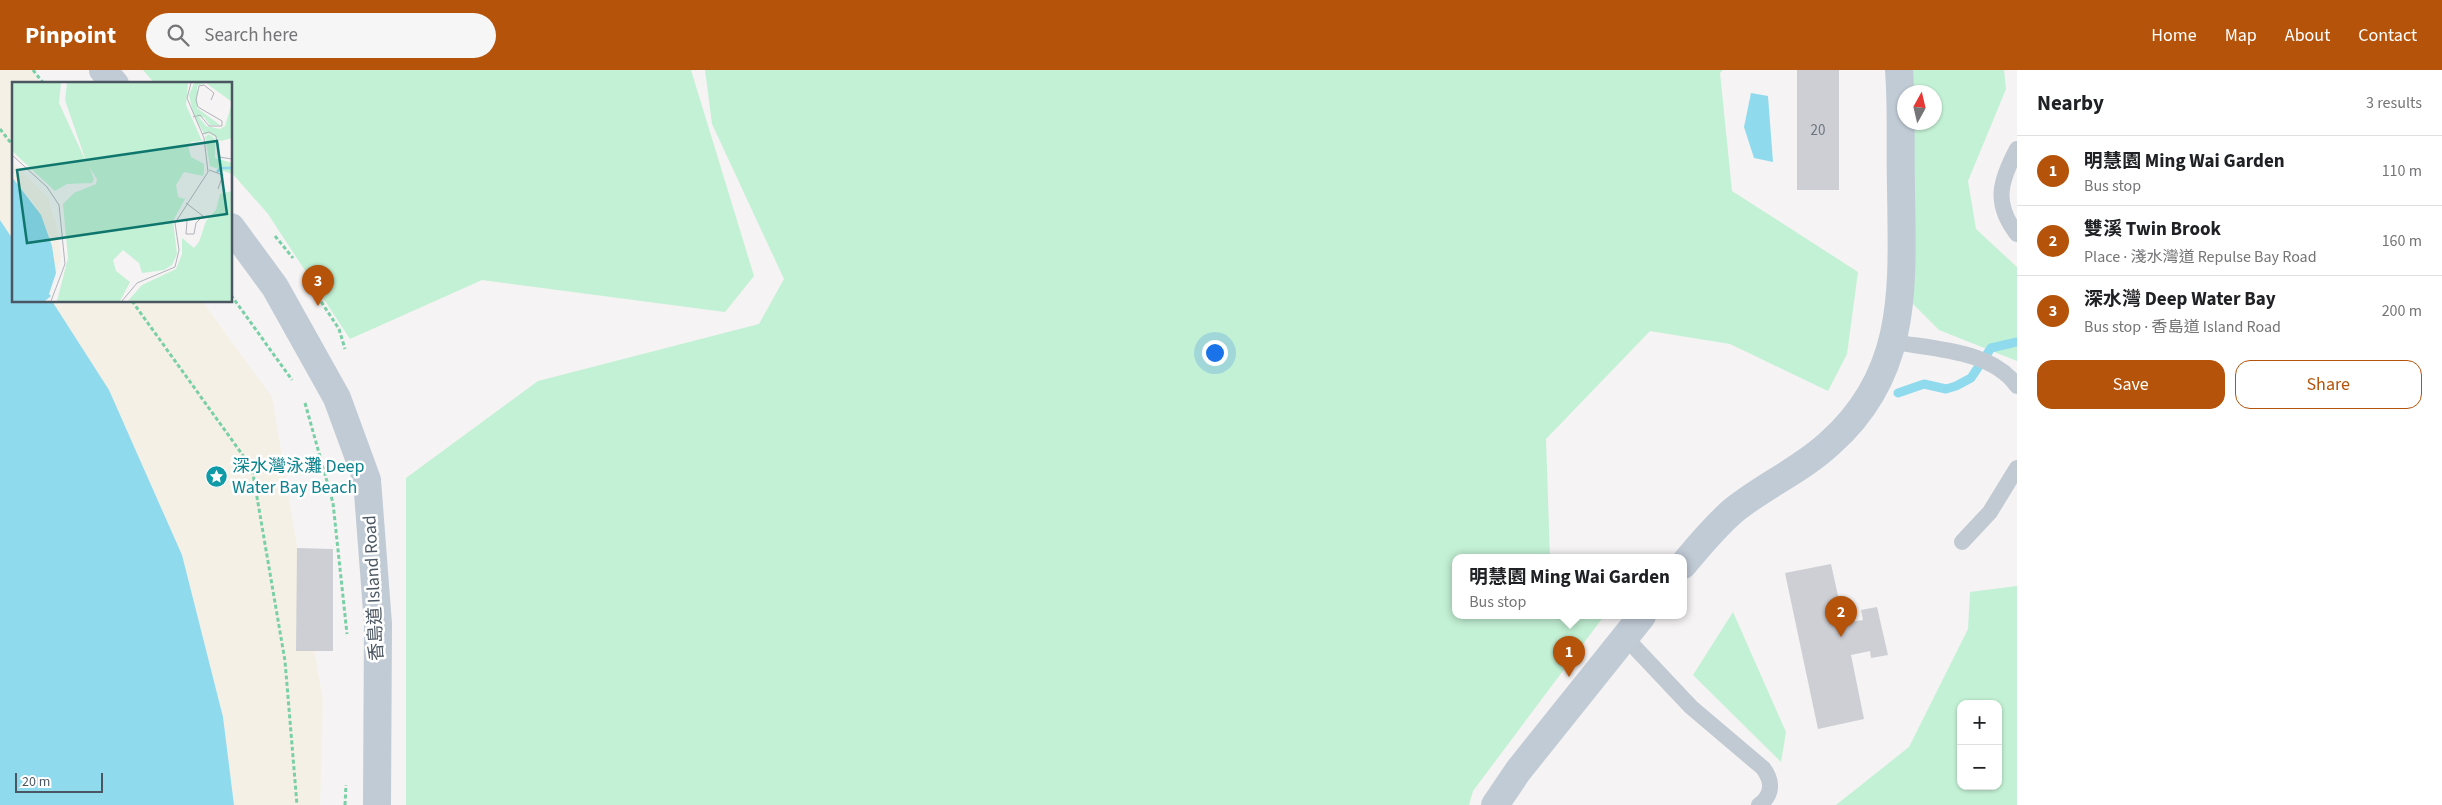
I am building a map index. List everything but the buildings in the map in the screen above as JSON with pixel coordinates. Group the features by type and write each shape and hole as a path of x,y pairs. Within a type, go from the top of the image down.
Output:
{"main road":[{"path":"103,70 113,82"},
{"path":"1687,560 1712,530 1735,510 1812,459 1844,430 1878,380 1894,342 1899,312 1902,265 1899,70"},
{"name":"香島道 Island Road","path":"232,228 275,287 334,393 367,480 378,624 377,805"},
{"path":"1495,805 1518,771 1640,619"}],"lane":[{"path":"2017,149 2004,175 2001,200 2009,223 2017,234"},
{"path":"1894,342 1970,356 2001,370 2017,386"},
{"path":"1962,542 1990,512 2017,468"},
{"path":"1625,637 1691,707 1763,768 1770,780 1770,787 1764,801 1759,805"}],"path":[{"path":"33,70 42,82"},
{"path":"0,129 12,144"},
{"path":"232,296 297,388"},
{"path":"133,302 252,468 286,661 297,805"},
{"name":"香島道 Island Road","path":"303,396 333,504 348,641"},
{"path":"345,805 346,776"}],"green space":[{"path":"143,70 691,70 754,276 725,312 482,280 350,339 268,214 232,173 232,82 153,82"},
{"path":"705,70 1723,70 1720,73 1732,191 1858,272 1847,354 1828,391 1730,344 1650,331 1546,439 1550,554 1452,554 1452,619 1602,619 1473,791 1469,805 406,805 406,478 538,381 759,324 784,279 712,124"},
{"path":"1906,70 2004,70 2006,89 1968,181 1976,229 2017,267 2017,361 1939,330 1913,304 1907,130 1942,130 1942,85 1907,85"},
{"path":"2017,586 2017,805 1836,805 1909,747 1968,629 1970,592"},
{"path":"1733,612 1786,732 1781,762 1693,675"}],"sand":[{"path":"0,70 31,70 40,82 12,82 12,238 0,220"},
{"name":"深水灣泳灘 Deep Water Bay Beach","path":"53,302 203,302 272,397 323,701 320,805 234,805 223,717 182,555 109,390"}],"water":[{"path":"1751,93 1768,96 1773,162 1754,158 1744,127"},
{"path":"0,220 12,238 12,302 53,302 109,390 182,555 223,717 234,805 0,805"}],"waterway":[{"path":"1898,393 1924,384 1946,389 1956,386 1971,378 1991,348 2017,342"}],"place":[{"name":"深水灣 Deep Water Bay","path":"318,306"},
{"name":"深水灣泳灘 Deep Water Bay Beach","path":"216,476"},
{"name":"雙溪 Twin Brook","path":"1841,637"},
{"name":"明慧園 Ming Wai Garden","path":"1569,677"}]}
